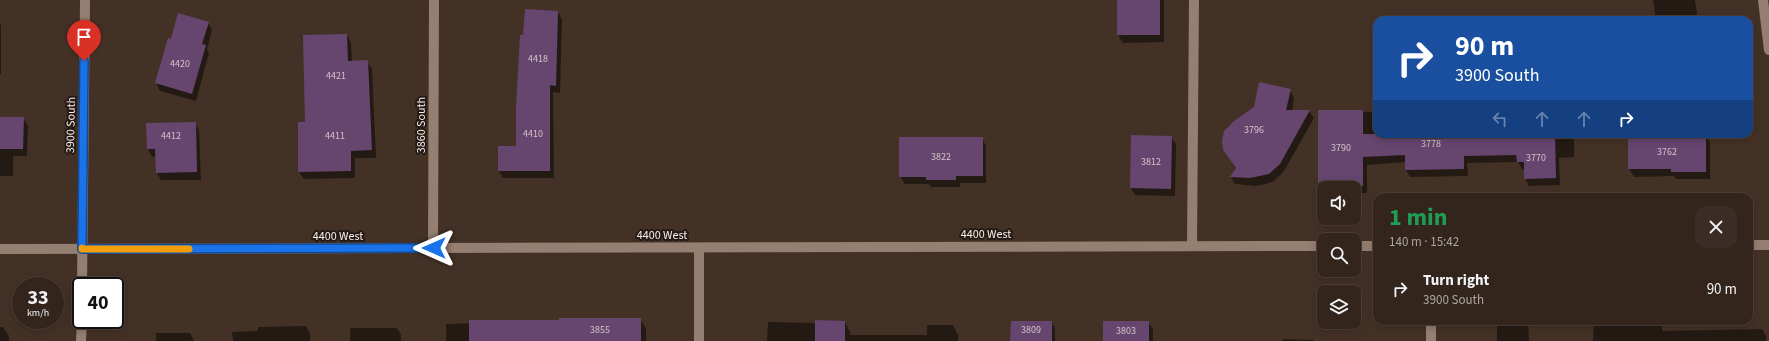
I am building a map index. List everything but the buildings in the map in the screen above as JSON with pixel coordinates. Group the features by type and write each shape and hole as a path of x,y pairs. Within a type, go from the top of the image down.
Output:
{"street":[{"path":"1192,246 1194,0"},
{"path":"1763,0 1769,50"},
{"name":"3900 South","path":"82,277 85,1"},
{"name":"3860 South","path":"434,1 434,248"},
{"path":"1753,245 1769,245"},
{"name":"4400 West","path":"0,249 1317,246"},
{"path":"1361,246 1373,246"},
{"path":"699,248 699,341"},
{"path":"1431,325 1431,341"},
{"path":"81,341 82,329"}],"slow traffic":[{"path":"82,248 189,249"}],"route":[{"path":"84,61 82,249 434,248"}]}
